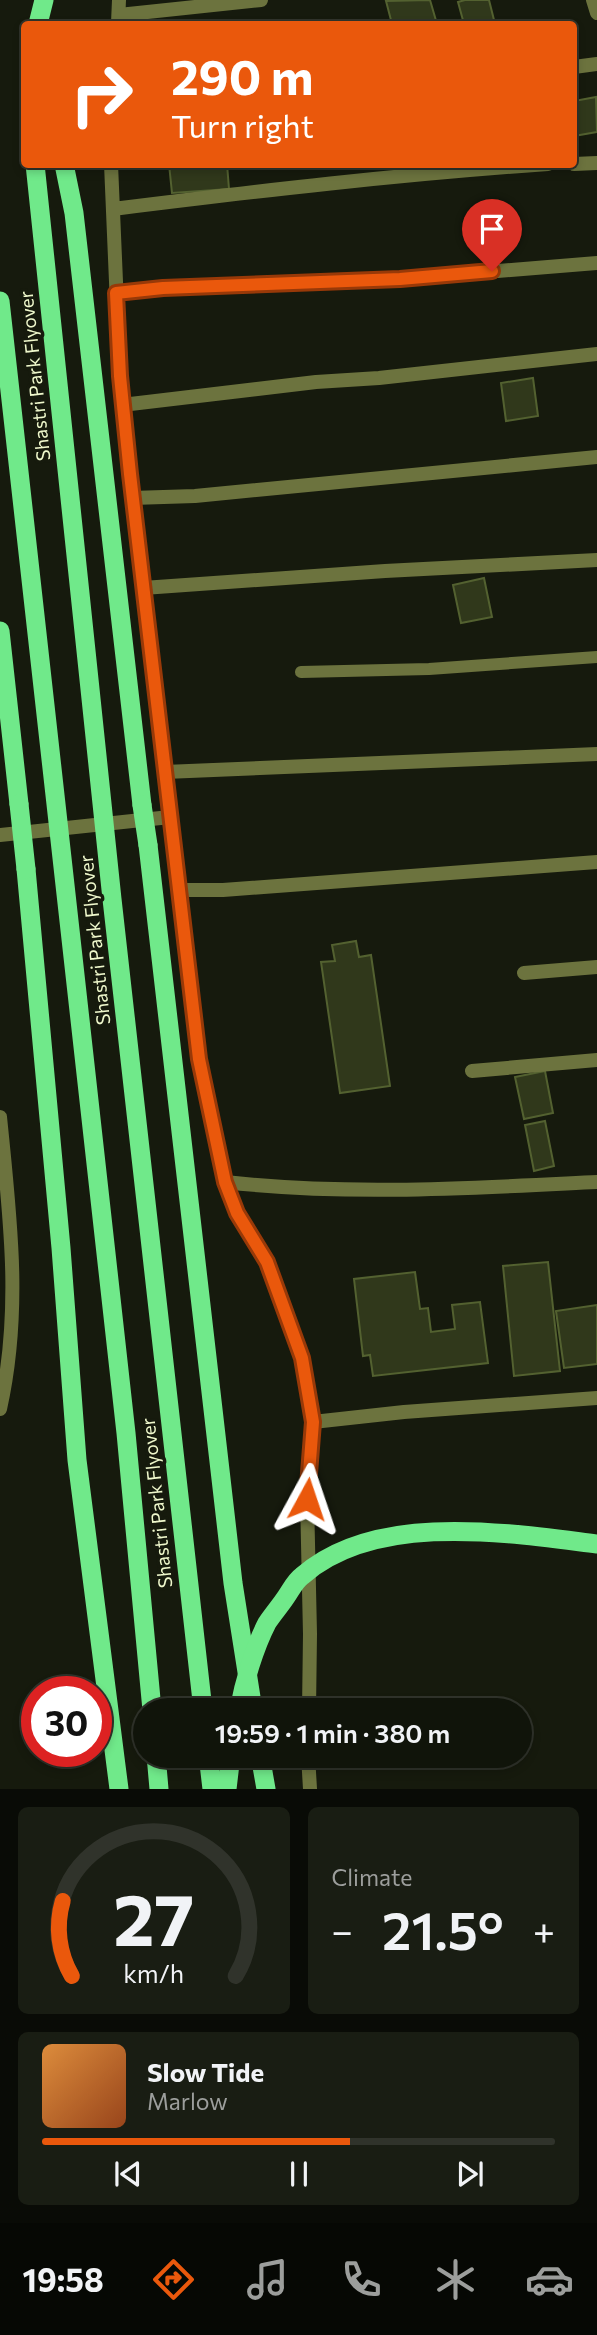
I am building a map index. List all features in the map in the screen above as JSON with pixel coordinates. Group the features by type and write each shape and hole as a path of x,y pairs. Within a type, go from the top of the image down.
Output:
{"highway":[{"path":"38,21 41,0"},
{"name":"Shastri Park Flyover","path":"34,168 112,899 202,1698"},
{"path":"65,168 74,213 233,1583 251,1698"},
{"name":"Shastri Park Flyover","path":"0,300 125,1420 151,1698"},
{"path":"0,631 26,869 61,1248 77,1460 119,1789"},
{"path":"242,1698 267,1624 300,1576 333,1555 371,1540 415,1533 531,1536 597,1544"},
{"path":"157,1768 159,1789"},
{"path":"210,1768 212,1789"},
{"path":"227,1789 229,1768"},
{"path":"262,1768 266,1789"}],"street":[{"path":"119,0 119,20 261,0"},
{"path":"593,0 597,13"},
{"path":"577,67 597,64"},
{"path":"577,164 597,163"},
{"path":"111,168 122,405 199,1059 225,1182 237,1213 267,1262 302,1358 313,1422 307,1499 309,1698"},
{"path":"113,209 336,182 488,168"},
{"path":"116,293 163,288 400,279 597,263"},
{"path":"122,405 303,383 597,354"},
{"path":"132,498 195,496 597,457"},
{"path":"143,588 597,560"},
{"path":"166,772 597,754"},
{"path":"0,835 170,817"},
{"path":"180,890 223,890 597,862"},
{"path":"524,974 597,967"},
{"path":"472,1071 597,1060"},
{"path":"0,1117 13,1255 12,1330 0,1409"},
{"path":"225,1182 268,1187 369,1191 597,1182"},
{"path":"313,1422 404,1412 597,1398"},
{"path":"309,1768 310,1789"}],"lane":[{"path":"301,672 429,669 597,657"}],"building":[{"path":"430,0 436,21 391,21 386,1"},
{"path":"489,0 494,21 463,21 458,2"},
{"path":"596,97 597,132 577,135 577,100"},
{"path":"169,168 227,168 229,189 172,193"},
{"path":"533,378 538,416 506,421 501,383"},
{"path":"484,578 492,617 461,623 453,585"},
{"path":"356,941 359,957 371,955 390,1086 340,1093 321,962 335,961 332,945"},
{"path":"545,1071 553,1113 524,1119 515,1077"},
{"path":"545,1121 554,1166 534,1171 525,1125"},
{"path":"548,1262 560,1371 514,1376 503,1266"},
{"path":"415,1272 420,1309 428,1308 431,1332 455,1329 452,1305 480,1302 488,1363 373,1376 370,1355 363,1356 354,1279"},
{"path":"597,1305 597,1364 564,1368 556,1311"}],"route":[{"path":"307,1499 313,1422 302,1358 267,1262 237,1213 225,1182 199,1059 130,474 120,376 116,293 163,288 400,279 492,271"}]}
